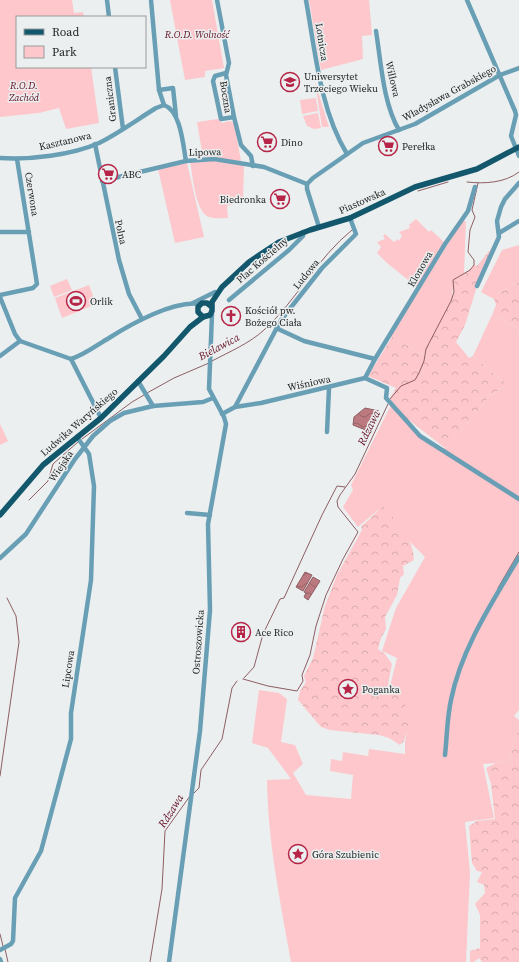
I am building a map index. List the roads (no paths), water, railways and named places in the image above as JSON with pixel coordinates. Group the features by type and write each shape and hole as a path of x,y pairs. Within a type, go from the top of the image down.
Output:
{"main road":[{"name":"Piastowska","path":"200,307 215,292 261,253 282,240 302,232 350,218 415,187 477,169 518,148"},
{"name":"Piastowska","path":"212,310 213,300 222,287"},
{"path":"200,307 212,310"},
{"path":"200,307 204,317"},
{"name":"Ludwika Waryńskiego","path":"190,327 200,307"},
{"name":"Ludwika Waryńskiego","path":"0,515 40,467 79,440 190,327 212,310"}],"street":[{"path":"107,0 109,16"},
{"path":"150,0 159,90 164,105 171,109 176,116"},
{"name":"Boczna","path":"216,0 229,63 226,73 234,117 241,145 251,156 254,166"},
{"name":"Lotnicza","path":"306,0 319,76 335,128 347,154"},
{"path":"467,0 516,115 511,136 518,148 519,156"},
{"name":"Willowa","path":"376,31 386,89 392,112 399,130"},
{"name":"Graniczna","path":"115,68 123,129"},
{"name":"Władysława Grabskiego","path":"308,184 313,178 363,144 435,114 500,76 519,68"},
{"name":"Boczna","path":"226,73 215,76 213,81 221,119 234,117"},
{"path":"159,90 173,88 176,116 186,161"},
{"name":"Kasztanowa","path":"0,158 17,159 63,152 95,144 123,129 156,108 164,105"},
{"name":"Polna","path":"95,144 120,265 129,294 142,319"},
{"name":"Czerwona","path":"0,296 36,286 17,159"},
{"name":"Lipowa","path":"102,181 186,161 214,159 272,170 308,184"},
{"path":"477,286 499,237 497,221 501,207 505,199 519,183"},
{"path":"308,184 307,189 319,227"},
{"name":"Klonowa","path":"365,378 445,244 468,211 475,187"},
{"name":"Ludowa","path":"235,407 276,328 322,268 356,234 350,218"},
{"path":"499,233 519,221"},
{"name":"Czerwona","path":"0,232 29,232"},
{"name":"Plac Kościelny","path":"229,300 289,250 303,236 302,232"},
{"name":"Piastowska","path":"194,303 215,292"},
{"path":"0,296 15,334 20,341 71,359 101,418"},
{"path":"71,359 142,319 184,305 194,303 200,307"},
{"path":"184,305 200,307"},
{"name":"Ostroszowicka","path":"169,962 204,695 210,610 208,531 225,433 225,420 208,386 211,363 212,310"},
{"path":"204,317 211,326"},
{"path":"276,328 304,341 375,359"},
{"path":"0,356 20,341"},
{"path":"365,378 386,387 389,401 420,436 519,499"},
{"name":"Wiśniowa","path":"222,414 235,407 256,404 329,388 365,378"},
{"path":"138,381 153,406"},
{"path":"327,432 329,388"},
{"name":"Wiejska","path":"0,558 26,534 48,499 93,436 118,416 153,406 203,402 213,398"},
{"name":"Lipcowa","path":"3,948 11,944 13,939 14,898 41,851 64,771 71,739 71,713 92,570 94,480 89,454 79,440"},
{"path":"187,513 210,515"},
{"path":"445,755 451,701 462,662 487,613 519,557"}],"water":[{"path":"365,408 379,411 376,421 368,431 353,425 354,417"},
{"path":"305,572 312,575 303,591 296,587"},
{"path":"313,577 320,581 308,600 304,597 306,593 304,592"}],"waterway":[{"name":"Bielawica","path":"467,182 480,183 501,181 519,172"},
{"name":"Bielawica","path":"418,191 448,182"},
{"name":"Rdzawa","path":"390,399 401,386 415,380 424,361 426,349 451,301 454,292 453,280 470,270 474,265 474,260 468,252 470,230 475,217 472,210 478,183"},
{"name":"Bielawica","path":"212,361 246,343 264,330 287,306 328,253 352,230"},
{"name":"Bielawica","path":"147,393 174,378 209,363"},
{"name":"Bielawica","path":"82,439 132,402 144,395"},
{"path":"243,679 268,686 297,691 303,681 302,675 310,655 316,626 326,595 358,532 338,507 337,501 355,474 388,404"},
{"name":"Bielawica","path":"29,500 48,481 53,464 78,442"},
{"name":"Rdzawa","path":"244,678 254,667 263,634 280,599 284,598 337,486 345,487"},
{"path":"498,588 519,552"},
{"path":"0,776 19,642 16,616 7,598"},
{"name":"Rdzawa","path":"194,793 199,788 201,770 222,739 232,688 237,681"},
{"name":"Rdzawa","path":"150,962 162,889 165,831 190,796"},
{"path":"0,934 3,946"},
{"path":"5,949 8,962"}],"place":[{"name":"Uniwersytet Trzeciego Wieku","path":"290,82"},
{"name":"Dino","path":"267,142"},
{"name":"Perełka","path":"388,146"},
{"name":"ABC","path":"108,174"},
{"name":"Biedronka","path":"280,199"},
{"name":"Orlik","path":"76,301"},
{"name":"Kościół pw. Bożego Ciała","path":"231,316"},
{"name":"Ace Rico","path":"241,632"},
{"name":"Poganka","path":"348,689"},
{"name":"Góra Szubienic","path":"298,854"}],"park label":[{"name":"R.O.D. Wolność","path":"197,34"},
{"name":"R.O.D. Zachód","path":"24,90"}]}
